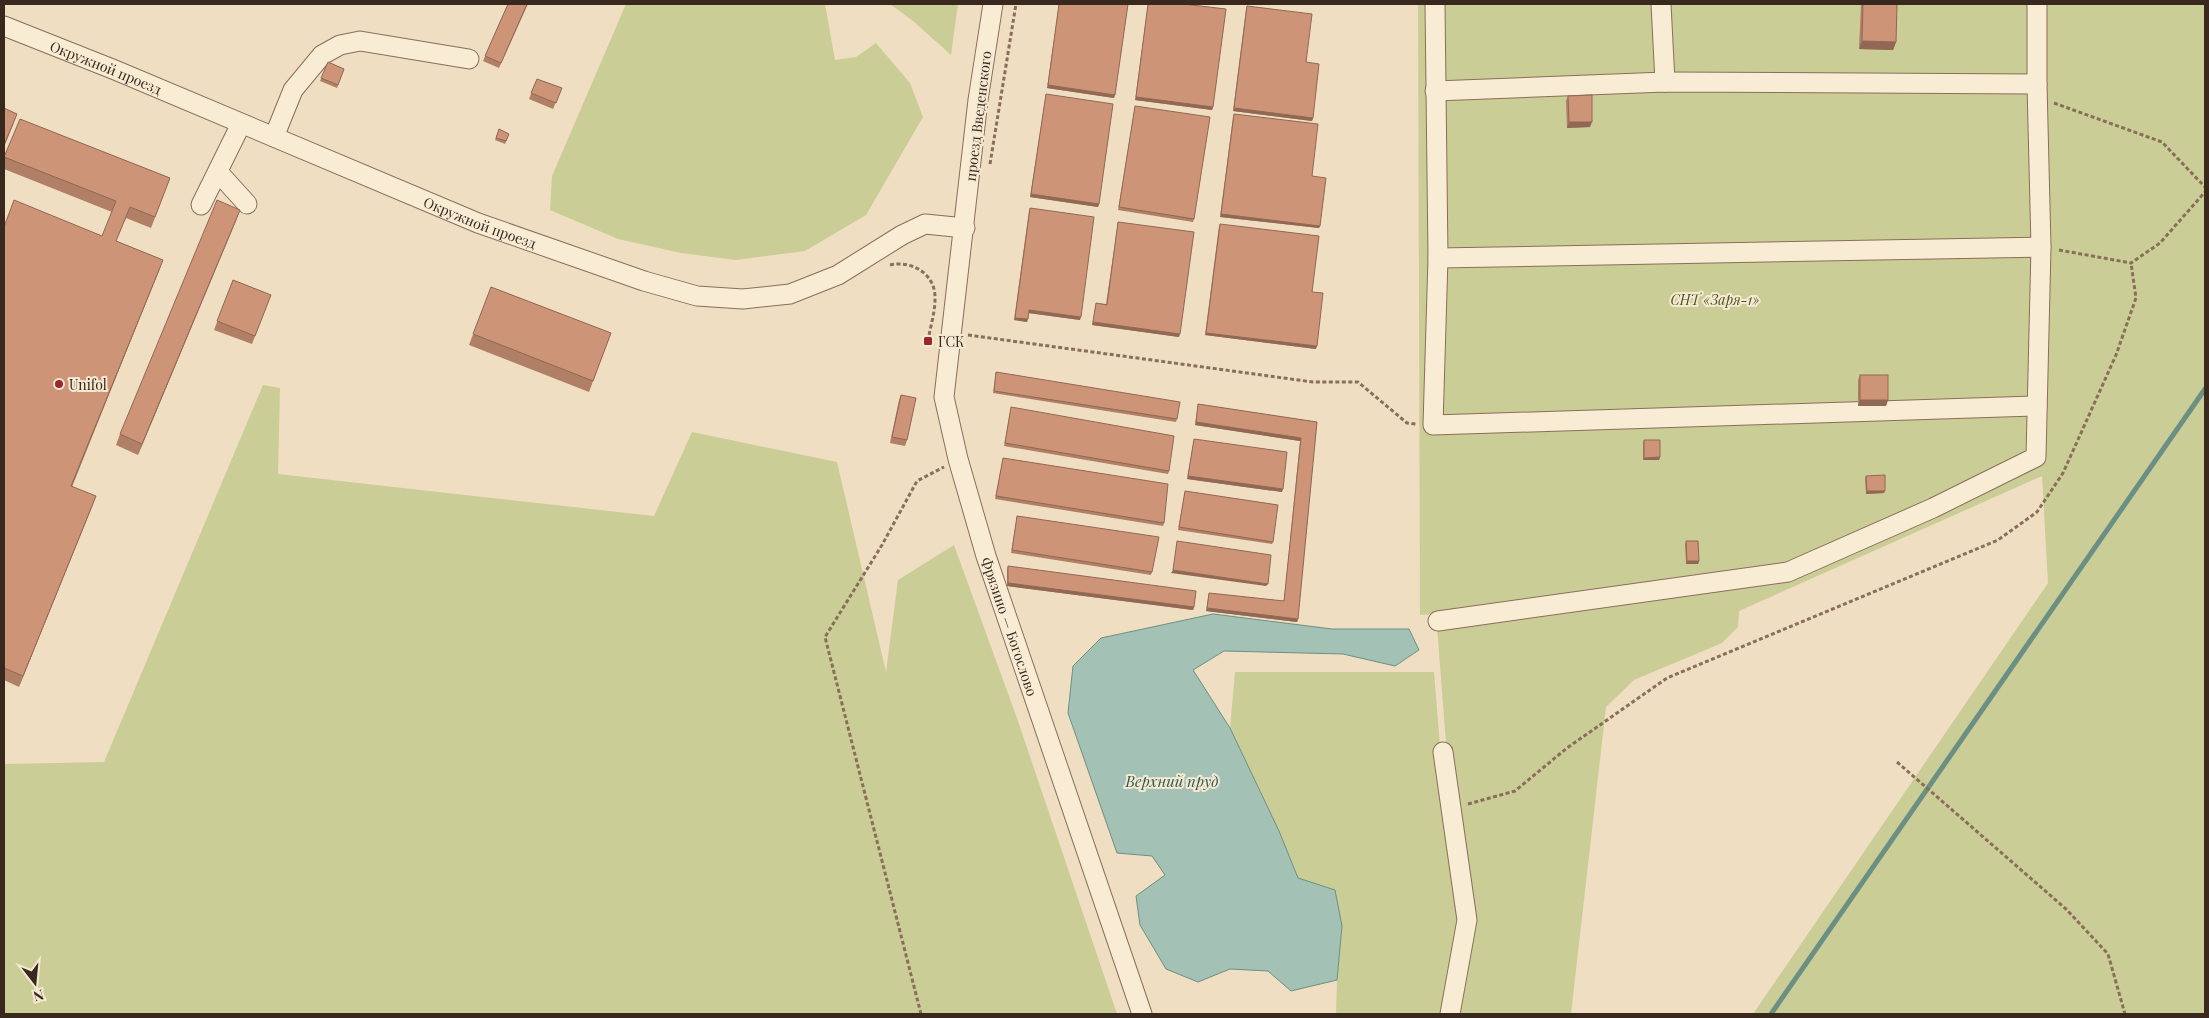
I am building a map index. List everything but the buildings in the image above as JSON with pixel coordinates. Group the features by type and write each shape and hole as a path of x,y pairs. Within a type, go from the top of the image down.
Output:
{"street":[{"name":"проезд Введенского","path":"965,228 978,100 993,4"},
{"path":"1435,4 1438,258 1433,425 2037,406"},
{"path":"1661,4 1665,82"},
{"path":"1438,621 1788,572 1933,508 2036,457 2041,247 2037,4"},
{"name":"Окружной проезд","path":"4,26 478,223 644,281 697,296 743,300 790,294 838,275 902,235 925,224 965,228"},
{"path":"274,137 293,90 322,55 340,45 360,41 469,59"},
{"path":"1435,91 1665,82 2037,90"},
{"path":"201,205 241,124"},
{"path":"218,172 247,204"},
{"name":"Фрязино — Богослово","path":"965,228 944,397 958,459 986,556 1142,1014"},
{"path":"1438,258 2041,247"},
{"path":"1443,752 1467,920 1450,1014"}],"path":[{"path":"2037,90 2162,142 2205,187"},
{"path":"2041,247 2131,263 2160,243 2205,192"},
{"path":"1450,809 1514,791 1567,748 1667,678 1998,540 2037,512 2063,473 2116,355 2136,298 2131,263"},
{"path":"952,333 1313,382 1358,382 1407,423 1433,425"},
{"path":"921,1014 824,637 882,544 917,480 958,459"},
{"path":"1897,762 2066,909 2108,954 2125,1014"}],"green space":[{"path":"626,4 825,4 835,60 856,57 876,43 910,83 923,117 866,215 805,251 736,260 681,253 618,239 550,210 552,176"},
{"path":"890,4 958,4 951,55 913,21"},
{"name":"СНТ «Заря-1»","path":"1418,4 2205,4 2205,1014 1753,1014 2048,583 2042,476 1739,611 1738,627 1722,643 1634,680 1606,707 1571,1014 1336,1014 1342,926 1298,878 1279,831 1230,728 1235,672 1434,672 1440,746 1446,743 1436,614 1420,615"},
{"path":"263,385 280,388 278,474 654,516 692,432 837,462 886,672 898,580 954,545 1018,721 1117,1014 4,1014 4,764 104,762"}],"water":[{"name":"Верхний пруд","path":"1213,614 1332,629 1409,629 1419,650 1395,666 1343,654 1224,651 1193,670 1230,728 1279,831 1298,878 1335,890 1342,926 1337,980 1291,991 1268,971 1230,969 1198,982 1166,969 1140,925 1136,896 1165,875 1152,856 1117,853 1068,713 1073,666 1101,638"}],"waterway":[{"path":"1771,1014 2205,389"}],"place":[{"name":"ГСК","path":"928,341"},
{"name":"Unifol","path":"59,384"}]}
